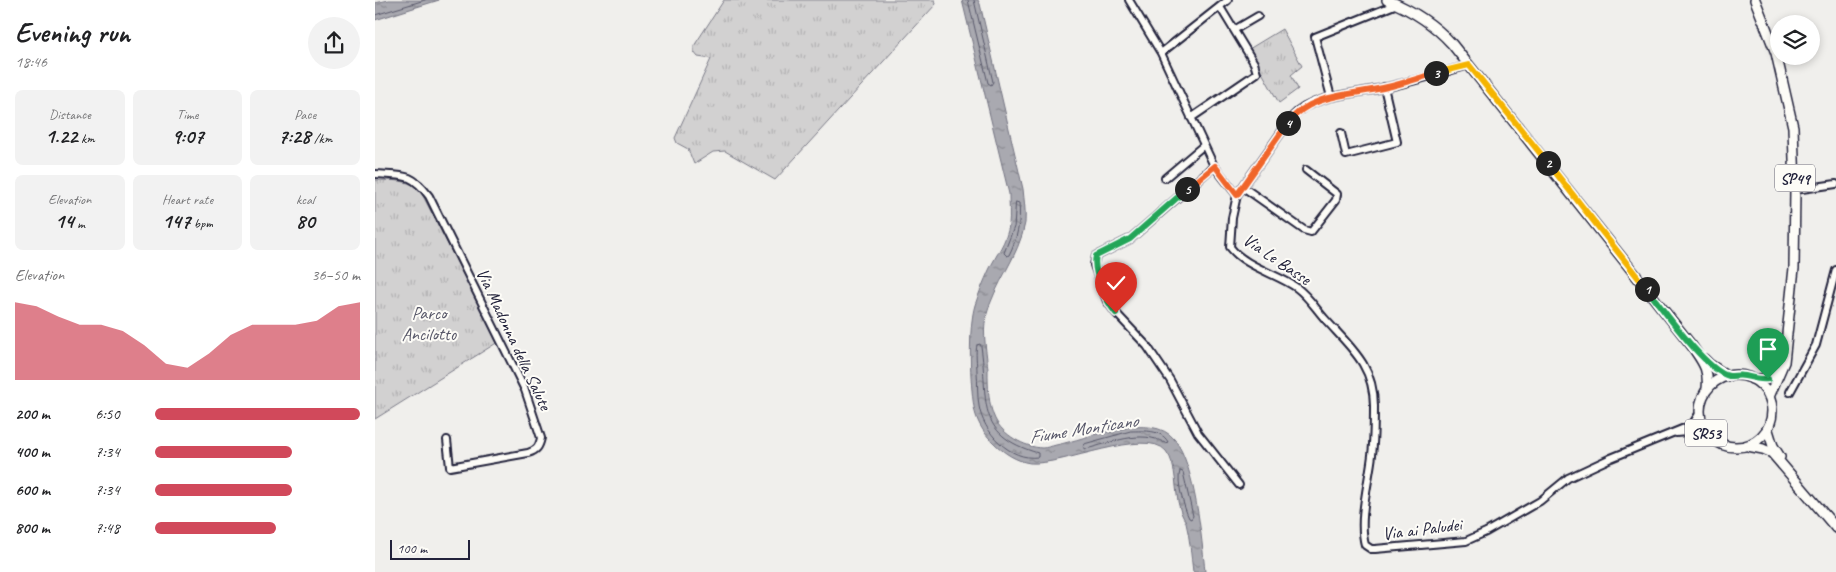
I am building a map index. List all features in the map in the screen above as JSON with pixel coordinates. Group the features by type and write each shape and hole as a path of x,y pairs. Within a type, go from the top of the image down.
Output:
{"main road":[{"name":"SR53","path":"1387,0 1424,19 1442,32 1692,346 1705,364 1708,376 1707,389 1702,397 1699,414 1701,424 1706,433 1713,440 1724,446 1736,448 1748,446 1773,453 1836,528"},
{"name":"SP49","path":"1755,0 1776,53 1793,127 1795,268 1784,362 1769,397"},
{"name":"SR53","path":"1692,346 1709,364 1728,376 1736,375 1752,379"},
{"path":"1752,379 1768,379 1775,375 1784,362"},
{"path":"1707,389 1713,383 1728,376"},
{"path":"1752,379 1765,390 1769,397 1772,408 1767,430"},
{"name":"SR53","path":"1748,446 1763,436 1767,430"},
{"name":"SR53","path":"1767,430 1773,446 1785,466"}],"street":[{"path":"1129,0 1161,53 1215,166 1237,195"},
{"path":"1161,53 1228,0"},
{"path":"1331,97 1315,37 1397,4"},
{"path":"1191,118 1257,73 1254,63 1220,7"},
{"path":"1234,30 1258,16"},
{"name":"Via Le Basse","path":"1320,314 1297,288 1240,257 1230,247 1232,218 1237,195 1296,113 1301,109 1331,97 1384,88 1469,65"},
{"path":"1341,133 1346,155 1397,142 1384,88"},
{"path":"1165,178 1204,145"},
{"path":"1215,166 1130,239 1099,253 1096,256 1094,265 1110,306 1142,339 1153,354 1170,380 1198,433 1239,485"},
{"path":"1243,187 1311,232 1335,200 1337,194 1307,170"},
{"name":"Via Madonna della Salute","path":"375,174 406,176 419,183 429,196 525,390 541,438 536,450 528,453 450,467 447,440"},
{"path":"1795,190 1836,184"},
{"path":"1790,392 1816,345 1836,270"},
{"name":"Via ai Paludei","path":"1320,314 1359,356 1373,389 1372,453 1363,531 1365,545 1371,550 1466,541 1486,532 1540,501 1569,478 1687,427 1694,422 1699,414"},
{"path":"1673,433 1686,432 1713,440"}],"green space":[{"path":"724,0 935,0 936,4 775,180 725,151 713,152 694,164 688,149 677,143 675,138 711,59 698,57 694,52 694,46"},
{"path":"1282,29 1302,66 1291,75 1298,89 1279,103 1249,49"},
{"name":"Parco Ancilotto","path":"375,180 406,182 421,192 498,342 375,419"}],"water":[{"path":"389,0 439,0 375,20 375,3"},
{"path":"962,0 978,0 980,4 1023,189 1025,206 1025,223 1022,235 995,293 985,323 989,395 995,419 1003,430 1021,443 1042,448 1119,429 1151,427 1165,431 1175,440 1188,467 1196,503 1205,572 1193,572 1186,523 1180,511 1174,471 1166,451 1156,445 1141,443 1103,449 1062,459 1030,463 1010,456 987,436 981,427 975,412 971,384 971,327 975,305 983,283 1008,231 1009,194"}],"route":[{"path":"1116,313 1107,301 1094,265 1096,256 1130,239 1215,166 1237,195 1292,117 1301,109 1331,97 1384,88 1469,65 1692,346 1709,364 1728,376 1736,375 1752,379 1768,379"}],"water label":[{"name":"Fiume Monticano","path":"1083,428"}]}
